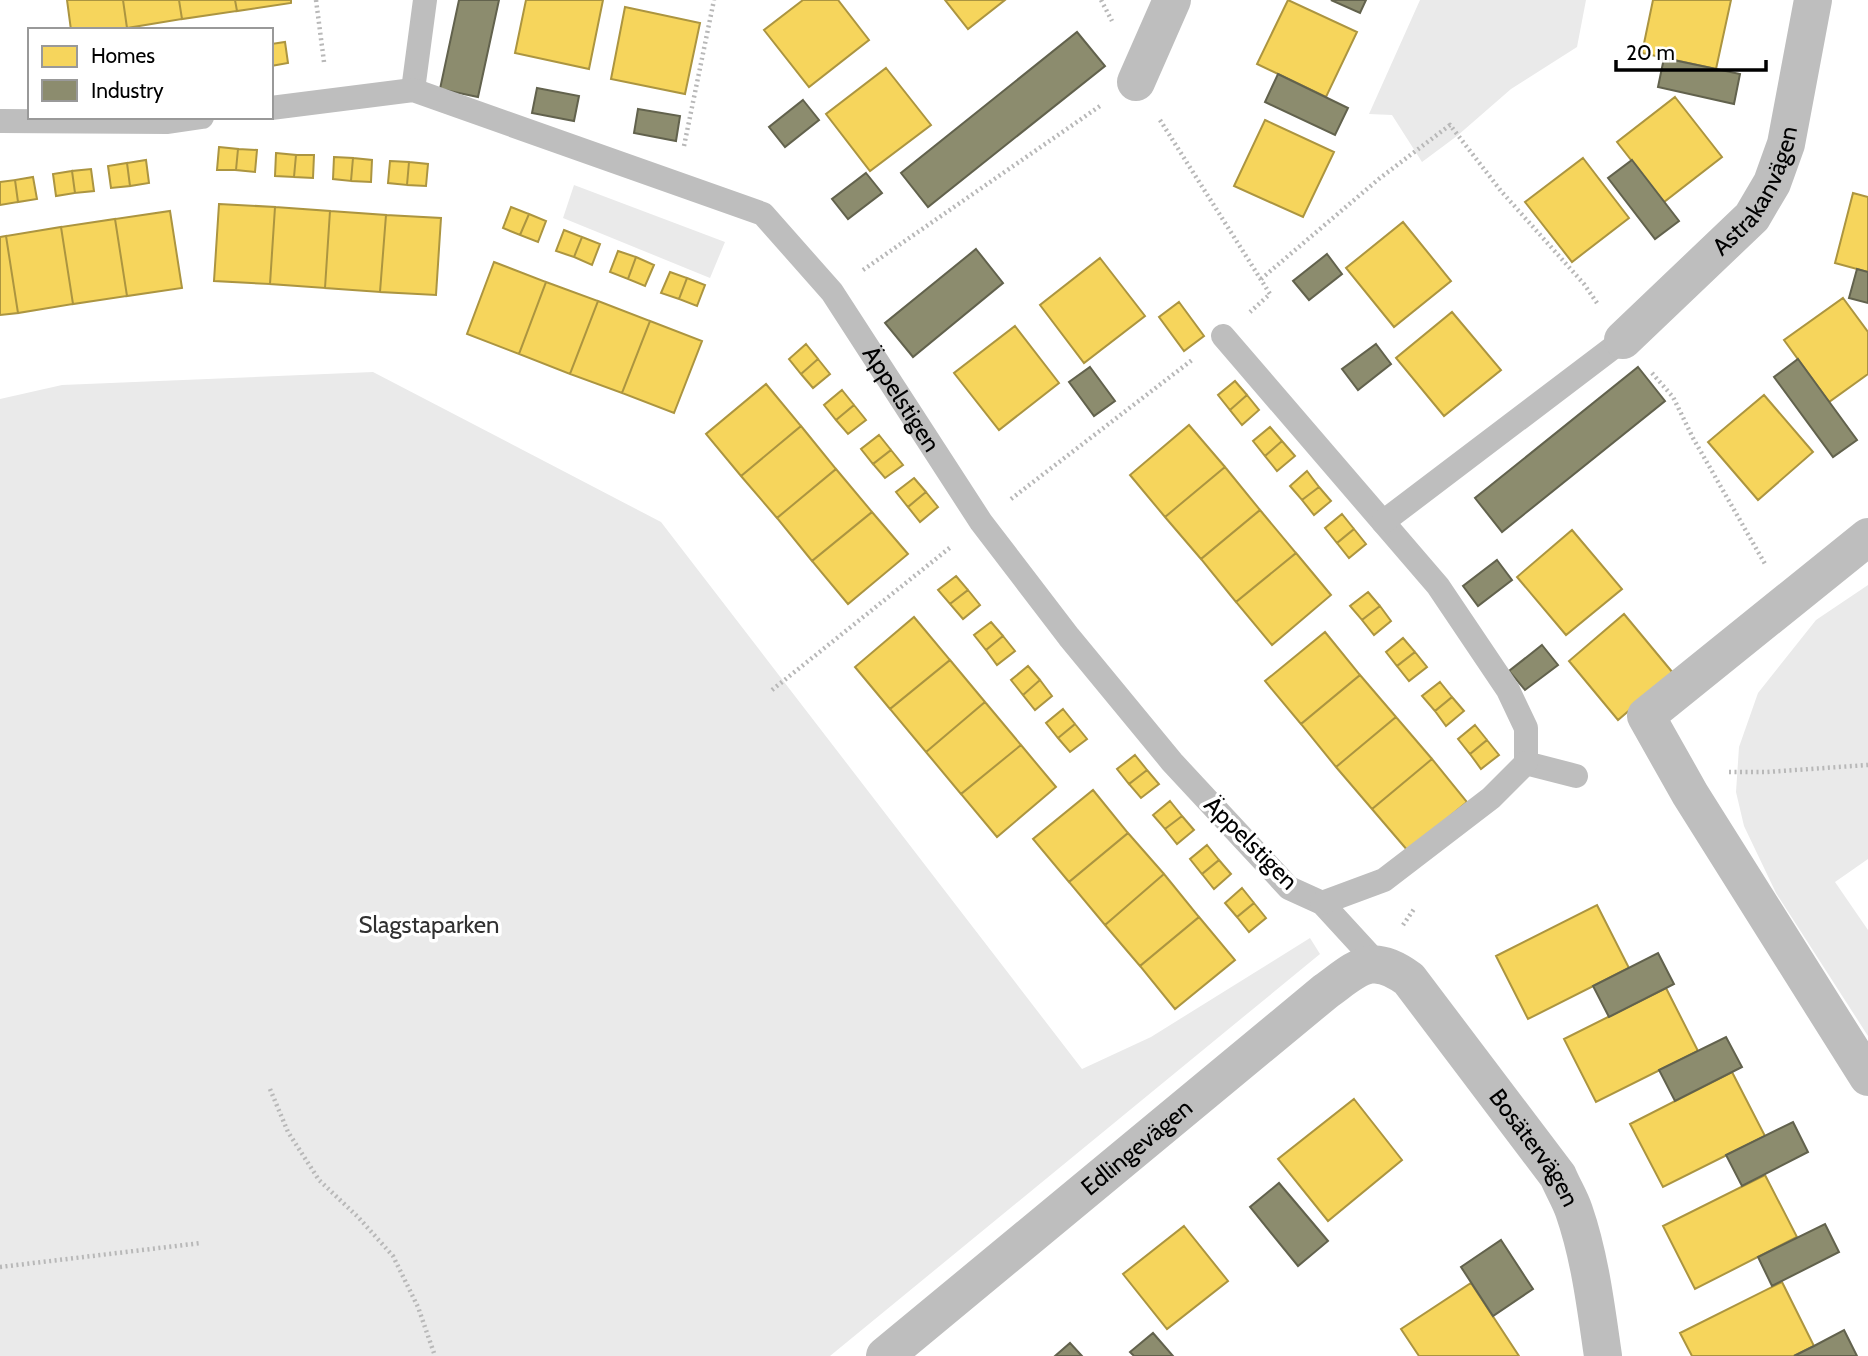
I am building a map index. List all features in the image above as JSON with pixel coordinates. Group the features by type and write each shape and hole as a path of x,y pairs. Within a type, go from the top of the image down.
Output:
{"street":[{"path":"1136,82 1172,0"},
{"name":"Astrakanvägen","path":"1623,340 1752,217 1772,183 1786,144 1813,0"},
{"path":"1868,537 1646,716 1690,794 1868,1077"},
{"name":"Edlingevägen","path":"885,1356 1326,991 1360,966 1389,968"},
{"name":"Bosätervägen","path":"1389,968 1409,979 1558,1176 1574,1210 1583,1242 1603,1356"}],"lane":[{"path":"413,90 425,0"},
{"name":"Äppelstigen","path":"273,108 413,90 762,214 832,292 981,522 1069,637 1172,762 1289,888 1322,903 1389,968"},
{"path":"0,121 168,122 188,119"},
{"path":"1223,336 1438,586 1508,691 1526,728 1526,763 1491,798 1384,880 1322,903"},
{"path":"1383,522 1623,340"},
{"path":"1526,763 1576,776"}],"path":[{"path":"316,0 330,99"},
{"path":"677,183 715,0"},
{"path":"772,690 981,522 1223,336 1270,294 1136,82 832,292"},
{"path":"1261,279 1380,178 1450,125 1501,191 1584,284 1623,340 1673,397 1693,438 1772,576 1793,598"},
{"path":"1690,794 1730,772 1868,765"},
{"path":"270,1089 288,1132 319,1180 358,1217 393,1256 418,1307 435,1356"},
{"path":"0,1267 201,1243"}],"green space":[{"path":"1420,0 1586,0 1577,47 1511,89 1422,162 1392,115 1369,114"},
{"path":"574,185 725,242 710,278 563,218"},
{"name":"Slagstaparken","path":"373,372 661,522 1082,1069 1151,1037 1310,938 1320,954 830,1356 0,1356 0,399 62,385"},
{"path":"1868,585 1868,859 1835,882 1868,930 1868,1036 1776,893 1744,826 1736,792 1739,747 1758,693 1816,620"}],"building: Homes":[{"path":"67,0 123,0 127,28 71,28"},
{"path":"123,0 179,0 182,19 127,28"},
{"path":"179,0 235,0 237,11 182,19"},
{"path":"235,0 291,0 291,3 237,11"},
{"path":"526,0 603,0 589,69 515,53"},
{"path":"803,0 838,0 869,40 809,87 764,30"},
{"path":"945,0 1005,0 968,29"},
{"path":"1288,0 1357,32 1326,97 1257,64"},
{"path":"1653,0 1731,0 1716,69 1642,53"},
{"path":"625,7 700,23 685,94 611,79"},
{"path":"285,42 288,63 273,66 273,44"},
{"path":"886,68 931,125 870,171 826,114"},
{"path":"1675,97 1722,157 1664,202 1617,142"},
{"path":"1265,120 1334,152 1303,217 1234,186"},
{"path":"219,147 238,149 236,170 217,170"},
{"path":"238,149 257,150 255,172 236,170"},
{"path":"276,153 296,155 294,177 275,176"},
{"path":"296,155 314,155 313,178 294,177"},
{"path":"334,157 353,158 351,181 333,179"},
{"path":"353,158 372,160 371,182 351,181"},
{"path":"1583,158 1629,218 1572,262 1525,202"},
{"path":"146,160 149,183 130,186 127,163"},
{"path":"390,161 409,162 407,185 388,183"},
{"path":"409,162 428,164 426,186 407,185"},
{"path":"127,163 130,186 111,188 108,166"},
{"path":"91,169 94,191 75,193 72,171"},
{"path":"72,171 75,193 56,196 53,174"},
{"path":"33,177 37,199 18,202 15,180"},
{"path":"15,180 18,202 0,205 0,182"},
{"path":"1853,193 1868,197 1868,272 1835,263"},
{"path":"219,204 275,207 270,284 214,281"},
{"path":"275,207 330,211 325,288 270,284"},
{"path":"511,207 529,214 520,235 503,228"},
{"path":"170,211 182,288 127,296 115,219"},
{"path":"330,211 386,215 380,292 325,288"},
{"path":"529,214 546,221 538,242 520,235"},
{"path":"386,215 441,218 436,295 380,292"},
{"path":"115,219 127,296 73,304 61,227"},
{"path":"1403,222 1451,281 1394,327 1346,268"},
{"path":"61,227 73,304 18,313 6,236"},
{"path":"564,230 582,237 574,257 556,251"},
{"path":"6,236 18,313 0,315 0,237"},
{"path":"582,237 600,244 592,265 574,257"},
{"path":"618,251 636,257 628,279 610,272"},
{"path":"636,257 654,265 645,286 628,279"},
{"path":"1100,258 1145,316 1084,363 1040,305"},
{"path":"494,262 546,282 519,354 467,334"},
{"path":"670,272 687,278 679,299 661,293"},
{"path":"687,278 705,285 697,306 679,299"},
{"path":"546,282 598,301 570,374 519,354"},
{"path":"1843,298 1868,332 1868,374 1829,402 1784,340"},
{"path":"598,301 650,321 622,393 570,374"},
{"path":"1179,302 1204,336 1184,351 1159,317"},
{"path":"1452,312 1501,370 1444,416 1396,358"},
{"path":"650,321 702,341 674,413 622,393"},
{"path":"1015,326 1059,383 999,430 954,373"},
{"path":"806,344 818,359 801,374 789,359"},
{"path":"818,359 830,374 813,388 801,374"},
{"path":"1235,381 1247,395 1230,410 1218,395"},
{"path":"766,384 801,426 741,476 706,434"},
{"path":"842,390 854,405 836,420 824,405"},
{"path":"1247,395 1259,410 1242,425 1230,410"},
{"path":"1764,395 1813,452 1758,500 1708,442"},
{"path":"854,405 866,420 848,434 836,420"},
{"path":"1189,425 1225,467 1165,517 1130,475"},
{"path":"801,426 836,469 777,518 741,476"},
{"path":"1270,427 1282,441 1265,456 1253,441"},
{"path":"879,435 891,450 873,464 861,449"},
{"path":"1282,441 1295,456 1277,471 1265,456"},
{"path":"891,450 903,465 885,478 873,464"},
{"path":"1225,467 1260,510 1201,559 1165,517"},
{"path":"836,469 872,512 812,561 777,518"},
{"path":"1307,471 1319,487 1302,500 1290,486"},
{"path":"914,478 926,492 908,507 896,492"},
{"path":"1319,487 1331,501 1314,515 1302,500"},
{"path":"926,492 938,507 920,522 908,507"},
{"path":"1260,510 1296,553 1236,602 1201,559"},
{"path":"872,512 908,554 848,604 812,561"},
{"path":"1342,514 1354,529 1337,543 1325,528"},
{"path":"1354,529 1366,544 1349,558 1337,543"},
{"path":"1572,530 1622,589 1566,635 1517,577"},
{"path":"1296,553 1331,595 1272,645 1236,602"},
{"path":"956,576 968,590 950,604 938,590"},
{"path":"968,590 980,605 963,619 950,604"},
{"path":"1368,592 1380,606 1362,620 1350,606"},
{"path":"1380,606 1391,621 1374,635 1362,620"},
{"path":"1624,614 1673,673 1618,720 1569,661"},
{"path":"914,617 950,660 890,709 855,667"},
{"path":"991,622 1003,636 986,650 974,635"},
{"path":"1325,632 1360,675 1301,724 1265,681"},
{"path":"1003,636 1015,651 997,665 986,650"},
{"path":"1403,638 1415,652 1397,666 1386,652"},
{"path":"1415,652 1427,667 1409,681 1397,666"},
{"path":"950,660 985,702 926,752 890,709"},
{"path":"1028,666 1040,680 1023,695 1011,680"},
{"path":"1360,675 1396,717 1336,767 1301,724"},
{"path":"1040,680 1052,696 1035,710 1023,695"},
{"path":"1440,682 1452,697 1435,711 1422,696"},
{"path":"1452,697 1464,711 1446,726 1435,711"},
{"path":"985,702 1021,745 961,794 926,752"},
{"path":"1063,709 1075,724 1058,738 1046,723"},
{"path":"1396,717 1432,759 1372,809 1336,767"},
{"path":"1075,724 1087,739 1070,752 1058,738"},
{"path":"1475,725 1487,740 1470,754 1458,739"},
{"path":"1487,740 1499,755 1481,769 1470,754"},
{"path":"1021,745 1056,787 997,837 961,794"},
{"path":"1135,755 1147,770 1129,784 1117,769"},
{"path":"1432,759 1467,802 1408,851 1372,809"},
{"path":"1147,770 1159,784 1141,798 1129,784"},
{"path":"1093,790 1128,833 1069,882 1033,839"},
{"path":"1170,801 1182,816 1165,829 1153,815"},
{"path":"1182,816 1194,830 1177,844 1165,829"},
{"path":"1128,833 1164,874 1105,925 1069,882"},
{"path":"1207,845 1219,860 1202,874 1190,859"},
{"path":"1219,860 1231,874 1214,889 1202,874"},
{"path":"1164,874 1199,917 1140,966 1105,925"},
{"path":"1242,888 1254,903 1237,917 1225,903"},
{"path":"1254,903 1266,918 1249,932 1237,917"},
{"path":"1597,905 1629,968 1528,1019 1496,956"},
{"path":"1199,917 1235,960 1175,1009 1140,966"},
{"path":"1666,988 1698,1051 1596,1102 1564,1039"},
{"path":"1732,1072 1765,1136 1663,1187 1630,1124"},
{"path":"1354,1099 1402,1160 1328,1221 1278,1159"},
{"path":"1765,1175 1797,1237 1695,1289 1663,1226"},
{"path":"1184,1226 1228,1281 1167,1329 1123,1274"},
{"path":"1782,1282 1814,1346 1794,1356 1692,1356 1680,1333"},
{"path":"1471,1283 1519,1356 1419,1356 1401,1329"}],"building: Industry":[{"path":"459,0 499,0 478,97 440,89"},
{"path":"1331,0 1366,0 1360,13"},
{"path":"1077,32 1105,66 928,207 901,173"},
{"path":"1664,58 1740,74 1734,104 1658,87"},
{"path":"1278,74 1348,108 1335,135 1265,102"},
{"path":"537,88 579,96 574,121 532,113"},
{"path":"803,100 819,120 785,147 769,127"},
{"path":"638,109 680,116 676,141 634,133"},
{"path":"1632,160 1679,221 1655,239 1608,178"},
{"path":"866,173 882,193 848,219 832,199"},
{"path":"976,249 1003,283 913,357 885,323"},
{"path":"1327,254 1342,274 1309,300 1293,281"},
{"path":"1857,269 1868,272 1868,303 1849,298"},
{"path":"1376,344 1391,364 1358,390 1342,369"},
{"path":"1798,359 1857,440 1833,457 1774,377"},
{"path":"1090,367 1115,401 1094,416 1069,382"},
{"path":"1638,367 1665,401 1502,532 1475,498"},
{"path":"1497,560 1512,580 1478,606 1463,586"},
{"path":"1542,645 1558,665 1525,690 1509,671"},
{"path":"1658,953 1674,984 1609,1017 1593,986"},
{"path":"1726,1037 1742,1067 1675,1101 1659,1070"},
{"path":"1793,1122 1808,1152 1742,1186 1726,1155"},
{"path":"1279,1183 1328,1241 1298,1266 1250,1207"},
{"path":"1825,1224 1839,1252 1772,1286 1758,1257"},
{"path":"1501,1240 1533,1289 1493,1316 1461,1267"},
{"path":"1844,1330 1857,1356 1794,1356 1814,1346"},
{"path":"1153,1333 1173,1356 1134,1356 1130,1352"},
{"path":"1070,1343 1082,1356 1055,1356"}]}
